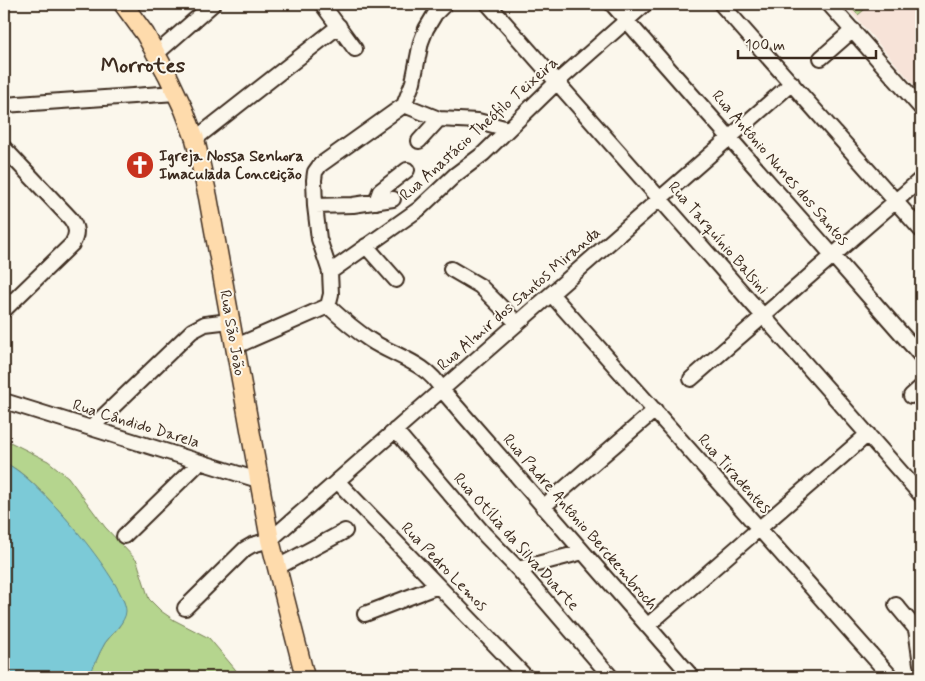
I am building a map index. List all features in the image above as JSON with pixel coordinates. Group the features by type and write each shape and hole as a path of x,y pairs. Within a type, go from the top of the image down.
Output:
{"main road":[{"name":"Rua São João","path":"123,4 145,34 156,54 176,93 195,139 208,197 270,540 305,677"}],"street":[{"path":"156,54 213,4"},
{"path":"322,4 355,49"},
{"path":"234,347 328,306 330,272 320,239 315,206 315,172 320,165 404,105 413,82 421,42 426,29 435,14 445,4"},
{"name":"Rua Tarquínio Balsini","path":"488,4 921,495"},
{"name":"Rua Antônio Nunes dos Santos","path":"612,4 921,356"},
{"name":"Rua Anastácio Theófilo Teixeira","path":"330,272 419,209 455,175 483,154 557,82 645,4"},
{"path":"722,4 921,230"},
{"path":"829,4 921,108"},
{"path":"195,139 339,26"},
{"path":"821,58 853,30"},
{"name":"Rua Almir dos Santos Miranda","path":"270,540 792,83"},
{"path":"4,105 176,93"},
{"path":"404,105 439,119 478,121 508,129"},
{"path":"425,141 439,119"},
{"path":"4,148 70,218 76,229 76,237 72,244 4,310"},
{"path":"376,202 380,191 407,170"},
{"path":"691,379 921,179"},
{"path":"315,206 353,205 393,199"},
{"path":"366,246 396,280"},
{"path":"451,269 480,286 518,323"},
{"name":"Rua Tiradentes","path":"551,294 891,677"},
{"name":"Rua Padre Antônio Berckembroch","path":"328,306 370,340 431,374 437,380 442,390 692,677"},
{"path":"91,428 192,331 205,324 230,321"},
{"name":"Rua Cândido Darela","path":"4,401 258,480"},
{"path":"544,506 655,410"},
{"name":"Rua Otília da Silva Duarte","path":"396,430 485,535 518,569 611,677"},
{"path":"647,626 868,434"},
{"path":"124,536 200,462"},
{"name":"Rua Pedro Lemos","path":"337,481 526,677"},
{"path":"276,568 345,531"},
{"path":"185,608 245,549 270,540"},
{"path":"518,569 583,552"},
{"path":"365,614 438,586"},
{"path":"896,605 916,629 921,664"}],"shaded area":[{"path":"844,4 921,4 921,93"}],"green space":[{"path":"848,4 871,4 858,15"},
{"path":"4,439 48,461 68,477 105,527 137,561 149,599 174,620 209,638 240,677 88,677 100,651 122,622 124,602 116,586 70,523 33,484 17,470 4,463"}],"water":[{"path":"4,463 17,470 34,485 75,529 111,577 122,597 126,611 125,615 121,624 100,651 88,677 4,677"}],"place":[{"name":"Igreja Nossa Senhora Imaculada Conceição","path":"140,165"}],"district":[{"name":"Morrotes","path":"143,66"}]}
